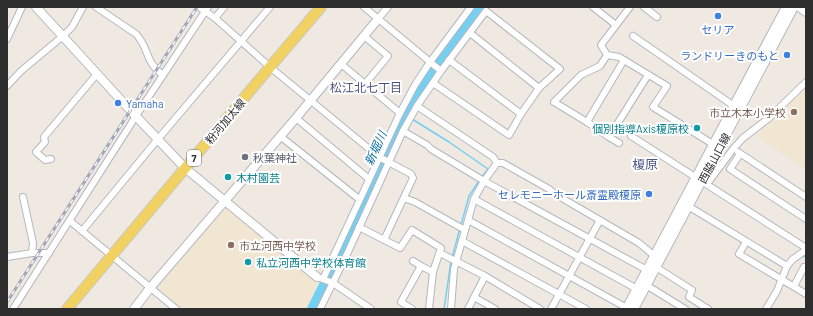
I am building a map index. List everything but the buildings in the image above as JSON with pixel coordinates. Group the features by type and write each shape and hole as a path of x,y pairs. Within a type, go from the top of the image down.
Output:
{"main road":[{"name":"粉河加太線","path":"67,309 321,7"}],"street":[{"path":"7,39 22,7"},
{"path":"36,7 185,168 320,278 333,283 369,308"},
{"path":"7,86 20,71 72,27 83,7"},
{"path":"96,7 136,34 142,40 149,60 153,66 164,75"},
{"path":"199,7 206,10 270,67 380,156 411,174 413,178 384,240"},
{"path":"215,18 224,7"},
{"path":"82,231 270,7"},
{"path":"364,7 440,70"},
{"path":"134,309 224,200 296,118 388,7"},
{"path":"320,278 415,85 471,7"},
{"path":"592,7 616,25"},
{"path":"630,7 601,45 607,55 619,57 667,86 653,107 716,147"},
{"path":"644,7 657,17"},
{"name":"西脇山口線","path":"633,308 637,289 647,270 657,258 702,180 734,106 786,7"},
{"name":"西脇山口線","path":"716,147 794,7"},
{"path":"799,7 806,12"},
{"path":"320,309 403,131 417,106 440,70 470,33 486,9 560,69 539,88 509,135 432,83"},
{"path":"13,309 136,116 206,10"},
{"path":"470,33 539,88"},
{"path":"364,36 388,56 365,84"},
{"path":"633,36 734,106"},
{"path":"607,55 600,66 581,75 554,102 619,144"},
{"path":"449,60 521,114"},
{"path":"587,122 624,60"},
{"path":"341,64 400,113"},
{"path":"51,159 45,160 36,152 45,142 44,137 98,74"},
{"path":"609,137 648,75"},
{"path":"702,180 733,150 743,138 769,118 806,82"},
{"path":"417,106 493,158 497,163"},
{"path":"296,118 368,179"},
{"path":"403,131 484,181 647,270"},
{"path":"280,136 359,199"},
{"path":"631,136 702,180 806,249 793,259 787,266 783,280 766,309"},
{"path":"733,150 806,197"},
{"path":"740,154 730,169 806,219"},
{"path":"451,309 454,269 474,200 484,181 497,163"},
{"path":"497,163 503,163 510,166 550,189 555,194 639,243 657,258"},
{"name":"西脇山口線","path":"633,308 656,267 657,258 702,180"},
{"path":"23,197 33,244 32,253"},
{"path":"404,198 416,202 465,230"},
{"path":"474,200 637,289"},
{"path":"688,206 787,266"},
{"path":"468,220 569,276 633,308"},
{"path":"550,309 600,220"},
{"path":"70,221 176,309"},
{"path":"359,228 400,248 412,230 441,248 433,272 429,309"},
{"path":"462,241 586,309"},
{"path":"746,242 739,254 806,294"},
{"path":"7,257 32,253 49,253"},
{"path":"440,253 485,276 540,309"},
{"path":"413,261 433,272"},
{"path":"412,309 401,302 421,266"},
{"path":"656,267 692,290 688,297 708,309"},
{"path":"794,286 804,267"},
{"path":"468,309 485,276"},
{"path":"646,285 685,309"},
{"path":"474,297 495,309"}],"shaded area":[{"name":"市立木本小学校","path":"806,87 806,170 757,136"},
{"name":"市立河西中学校","path":"225,205 318,284 305,309 181,309 155,287"}],"waterway":[{"name":"新堀川","path":"312,309 354,225 404,116 425,79 478,7"},
{"path":"412,119 488,169 481,178"},
{"path":"461,225 469,196 479,181"},
{"path":"452,258 460,228"},
{"path":"802,256 806,257"},
{"path":"444,309 451,261"}],"railway":[{"path":"7,302 197,7"}],"place":[{"name":"セリア","path":"718,16"},
{"name":"ランドリーきのもと","path":"787,55"},
{"name":"Yamaha","path":"118,103"},
{"name":"市立木本小学校","path":"794,112"},
{"name":"個別指導Axis榎原校","path":"697,128"},
{"name":"秋葉神社","path":"245,157"},
{"name":"木村園芸","path":"228,177"},
{"name":"セレモニーホール斎霊殿榎原","path":"649,194"},
{"name":"市立河西中学校","path":"231,245"},
{"name":"私立河西中学校体育館","path":"248,262"}],"district":[{"name":"松江北七丁目","path":"366,87"},
{"name":"榎原","path":"645,164"}]}
